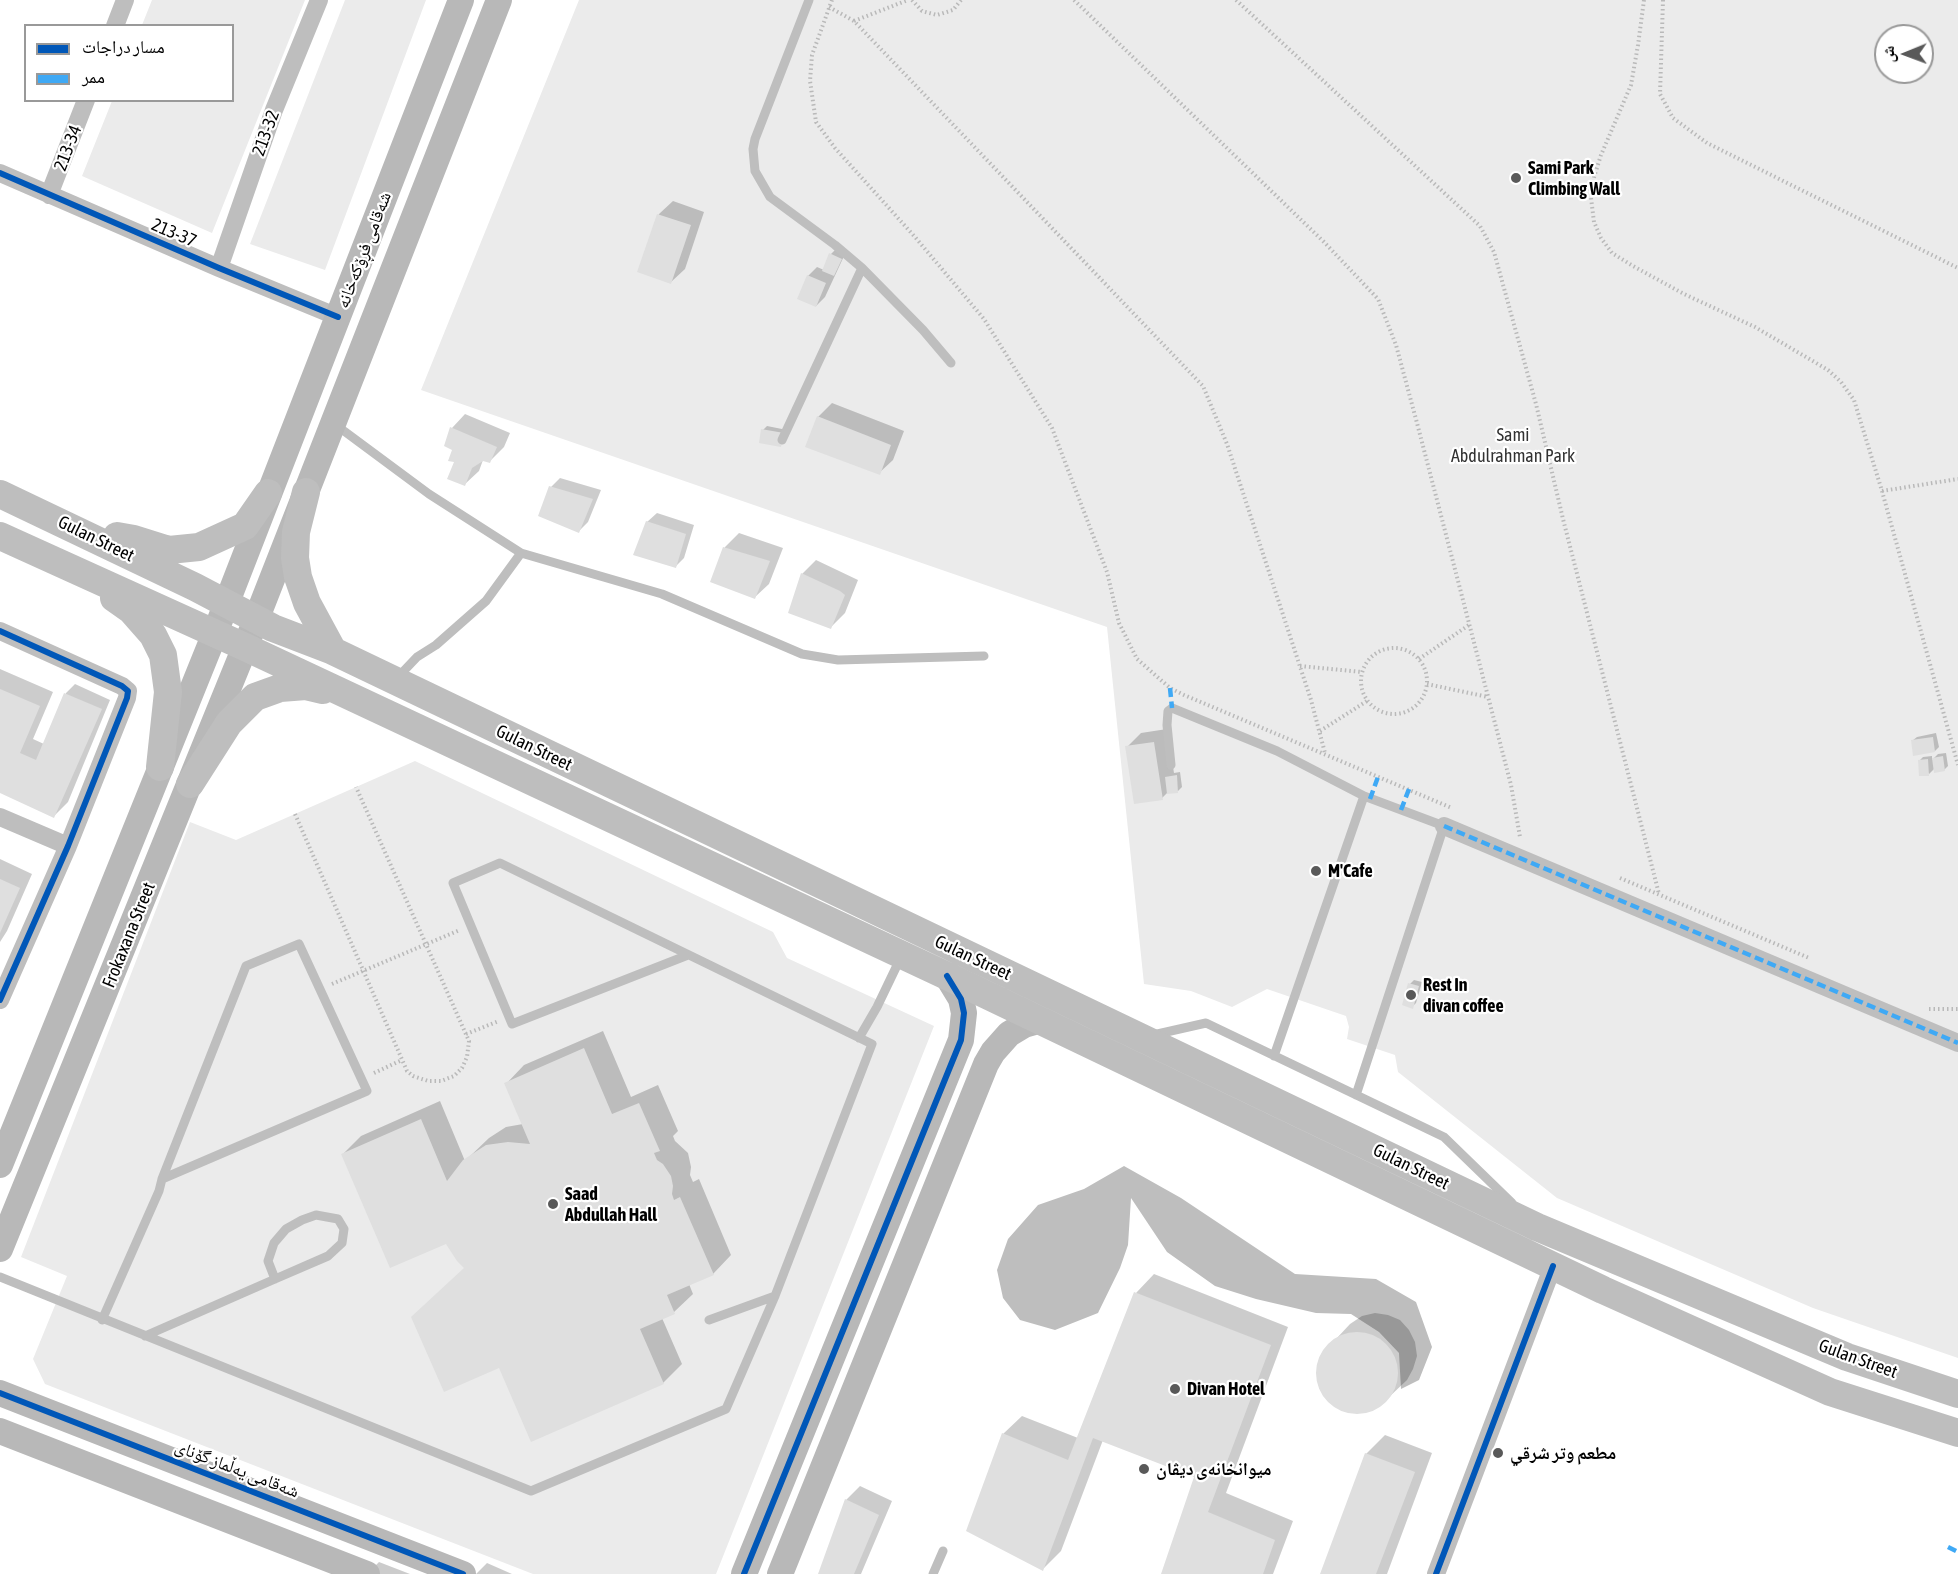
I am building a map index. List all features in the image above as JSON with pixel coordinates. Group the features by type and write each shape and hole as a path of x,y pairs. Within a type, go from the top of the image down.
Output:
{"main road":[{"name":"شەقامی فڕۆکەخانە","path":"215,633 461,0"},
{"name":"شەقامی فڕۆکەخانە","path":"256,620 499,0"},
{"path":"306,492 296,532 298,577 307,603 333,651"},
{"path":"75,529 134,538 169,549 199,547 245,526 268,493"},
{"name":"Gulan Street","path":"0,494 195,587 256,620 333,651 1140,1038 1314,1136 1553,1266 1603,1290 1830,1392 1958,1433"},
{"name":"Gulan Street","path":"0,536 349,695 407,725 903,955 1038,1021 1847,1357 1958,1394"},
{"path":"64,566 131,610 153,635 163,655 168,692 160,767"},
{"name":"Frokaxana Street","path":"0,1249 256,620"},
{"name":"Frokaxana Street","path":"0,1165 215,633"},
{"path":"190,784 229,723 255,697 280,688 306,686 349,695"},
{"path":"744,1574 956,1053 964,1026 964,1012 958,993 946,976"},
{"path":"780,1574 986,1064 1009,1034 1024,1025 1038,1021"},
{"path":"956,1053 968,1043 976,1044 987,1056 986,1064"},
{"name":"شەقامی یەڵماز گۆنای","path":"0,1393 463,1574"},
{"path":"0,1431 367,1574"}],"street":[{"path":"116,24 125,0"},
{"name":"213-32","path":"219,268 274,110 319,0"},
{"name":"213-34","path":"49,195 85,102"},
{"name":"213-37","path":"0,173 338,317"},
{"path":"0,631 122,686 128,691 68,846 0,1000"},
{"path":"0,817 68,846"},
{"path":"1444,826 1958,1043"},
{"path":"1436,1574 1553,1266"}],"lane":[{"path":"809,0 755,139 753,160 758,181 770,197 825,237 862,268 916,321 951,363"},
{"path":"782,440 862,268"},
{"path":"344,430 429,494 521,553 662,594 802,654 837,660 984,656"},
{"path":"394,681 417,657 436,645 486,601 521,553"},
{"path":"1171,765 1167,725 1168,711 1172,708 1277,751 1364,796 1444,826 1356,1095"},
{"path":"1274,1056 1364,796"},
{"path":"0,1277 531,1491 726,1409 775,1296 872,1044 500,863 453,883 512,1024 688,955"},
{"path":"102,1320 159,1191 162,1179 246,966 299,944 367,1090 162,1179"},
{"path":"859,1038 903,955"},
{"path":"1140,1038 1206,1023 1444,1137 1537,1227"},
{"path":"145,1336 328,1256 342,1243 344,1229 338,1219 316,1215 286,1229 274,1243 268,1261 275,1279"},
{"path":"709,1320 775,1296"},
{"path":"933,1574 943,1551"}],"path":[{"path":"832,0 812,55 810,81 816,122 835,148 915,237 984,319 1052,428 1107,572 1119,623 1137,659 1170,688 1184,696 1325,753 1459,811"},
{"path":"854,21 910,0 922,11 938,15 953,10 961,0"},
{"path":"1074,0 1324,242 1378,299 1396,345 1511,785 1520,837"},
{"path":"1236,0 1480,226 1494,252 1536,404 1563,519 1659,894"},
{"path":"1644,0 1630,85 1600,154 1590,190 1594,222 1601,238 1612,253 1684,294 1755,327 1828,370 1841,382 1854,400 1882,491 1958,765"},
{"path":"1663,0 1660,94 1673,118 1707,143 1958,268"},
{"path":"829,7 854,21 1203,386 1227,444 1300,666 1325,753"},
{"path":"1882,491 1958,479"},
{"path":"1419,659 1469,625"},
{"path":"1387,648 1398,648 1408,651 1419,659 1427,684 1423,698 1416,706 1406,712 1395,714 1384,713 1374,708 1361,689 1362,672 1369,659 1377,652 1387,648"},
{"path":"1300,666 1362,672"},
{"path":"1427,684 1488,697"},
{"path":"1320,731 1368,701"},
{"path":"295,814 407,1071 413,1076 428,1081 441,1081 454,1076 462,1068 467,1057 469,1041 356,787"},
{"path":"1510,833 1531,842"},
{"path":"1613,875 1812,959"},
{"path":"320,989 470,925"},
{"path":"1920,1005 1931,1010 1958,1009"},
{"path":"466,1034 509,1018"},
{"path":"362,1077 402,1060"}],"green space":[{"path":"152,0 305,0 212,233 82,176 112,102 234,102 234,24 142,24"},
{"path":"345,0 426,0 325,270 250,244"},
{"name":"Sami Abdulrahman Park","path":"579,0 1958,0 1958,1358 1813,1308 1557,1198 1398,1072 1395,1055 1347,1039 1349,1027 1346,1016 1267,989 1232,1007 1191,991 1144,984 1107,627 421,390"},
{"path":"415,761 773,932 787,958 934,1026 716,1574 533,1574 45,1384 33,1359 67,1276 21,1257 190,822 236,840"}],"shaded area":[{"path":"1124,1166 1181,1198 1295,1274 1376,1279 1416,1302 1432,1347 1419,1380 1401,1389 1399,1353 1379,1332 1351,1314 1316,1313 1256,1299 1215,1286 1167,1252 1131,1198 1128,1245 1120,1268 1098,1313 1055,1330 1020,1320 1003,1298 997,1270 1008,1239 1038,1205 1084,1189"}],"building":[{"path":"657,214 691,225 671,284 637,272"},
{"path":"829,253 842,259 834,276 822,271"},
{"path":"807,275 826,283 816,307 797,299"},
{"path":"817,416 891,445 880,475 805,447"},
{"path":"450,427 497,447 490,463 483,461 472,468 465,486 447,479 454,462 448,461 452,450 444,446"},
{"path":"761,429 784,433 781,447 759,443"},
{"path":"549,486 593,499 579,533 538,516"},
{"path":"646,521 686,534 676,568 633,555"},
{"path":"723,547 770,561 755,599 710,582"},
{"path":"801,573 845,595 831,629 788,613"},
{"path":"0,689 40,706 20,753 36,760 64,693 102,709 54,818 0,793"},
{"path":"1933,737 1935,752 1913,756 1911,740"},
{"path":"1154,742 1163,800 1134,804 1125,746"},
{"path":"1943,756 1945,771 1934,773 1932,758"},
{"path":"1928,759 1929,776 1919,776 1918,760"},
{"path":"1177,775 1178,793 1167,794 1165,777"},
{"path":"0,879 20,888 0,933"},
{"name":"Rest In divan coffee","path":"1408,983 1419,986 1413,1009 1402,1005"},
{"path":"584,1048 612,1114 639,1103 660,1151 654,1153 657,1160 663,1164 671,1176 674,1200 680,1197 714,1275 667,1295 675,1314 640,1329 664,1384 531,1442 499,1368 444,1392 411,1317 464,1268 446,1244 390,1268 341,1154 421,1119 447,1181 463,1160 486,1145 508,1142 530,1144 504,1083"},
{"name":"Divan Hotel","path":"1134,1292 1271,1345 1208,1512 1275,1540 1263,1574 1161,1574 1194,1477 1093,1438 1043,1571 966,1531 1002,1433 1068,1460"},
{"path":"1357,1332 1373,1335 1386,1344 1395,1357 1398,1373 1395,1389 1386,1402 1373,1411 1357,1414 1341,1411 1328,1402 1319,1389 1316,1373 1319,1357 1328,1344 1341,1335"},
{"path":"1365,1453 1415,1472 1376,1574 1320,1574"},
{"path":"845,1499 879,1515 854,1574 818,1574"}],"marked path":[{"path":"1170,688 1172,708"},
{"path":"1370,799 1378,777"},
{"path":"1401,810 1409,789"},
{"path":"1444,826 1958,1043"},
{"path":"1948,1547 1958,1552"}],"cycle path":[{"path":"0,173 338,317"},
{"path":"0,631 122,686 128,691 68,846 0,1000"},
{"path":"744,1574 961,1040 964,1013 961,999 947,976"},
{"path":"1436,1574 1553,1266"},
{"path":"0,1393 463,1574"}],"place":[{"name":"Sami Park Climbing Wall","path":"1516,178"},
{"name":"M'Cafe","path":"1316,871"},
{"name":"Rest In divan coffee","path":"1411,995"},
{"name":"Saad Abdullah Hall","path":"553,1204"},
{"name":"Divan Hotel","path":"1175,1389"},
{"name":"مطعم وتر شرقي","path":"1498,1453"},
{"name":"میوانخانەی دیڤان","path":"1144,1469"}]}
